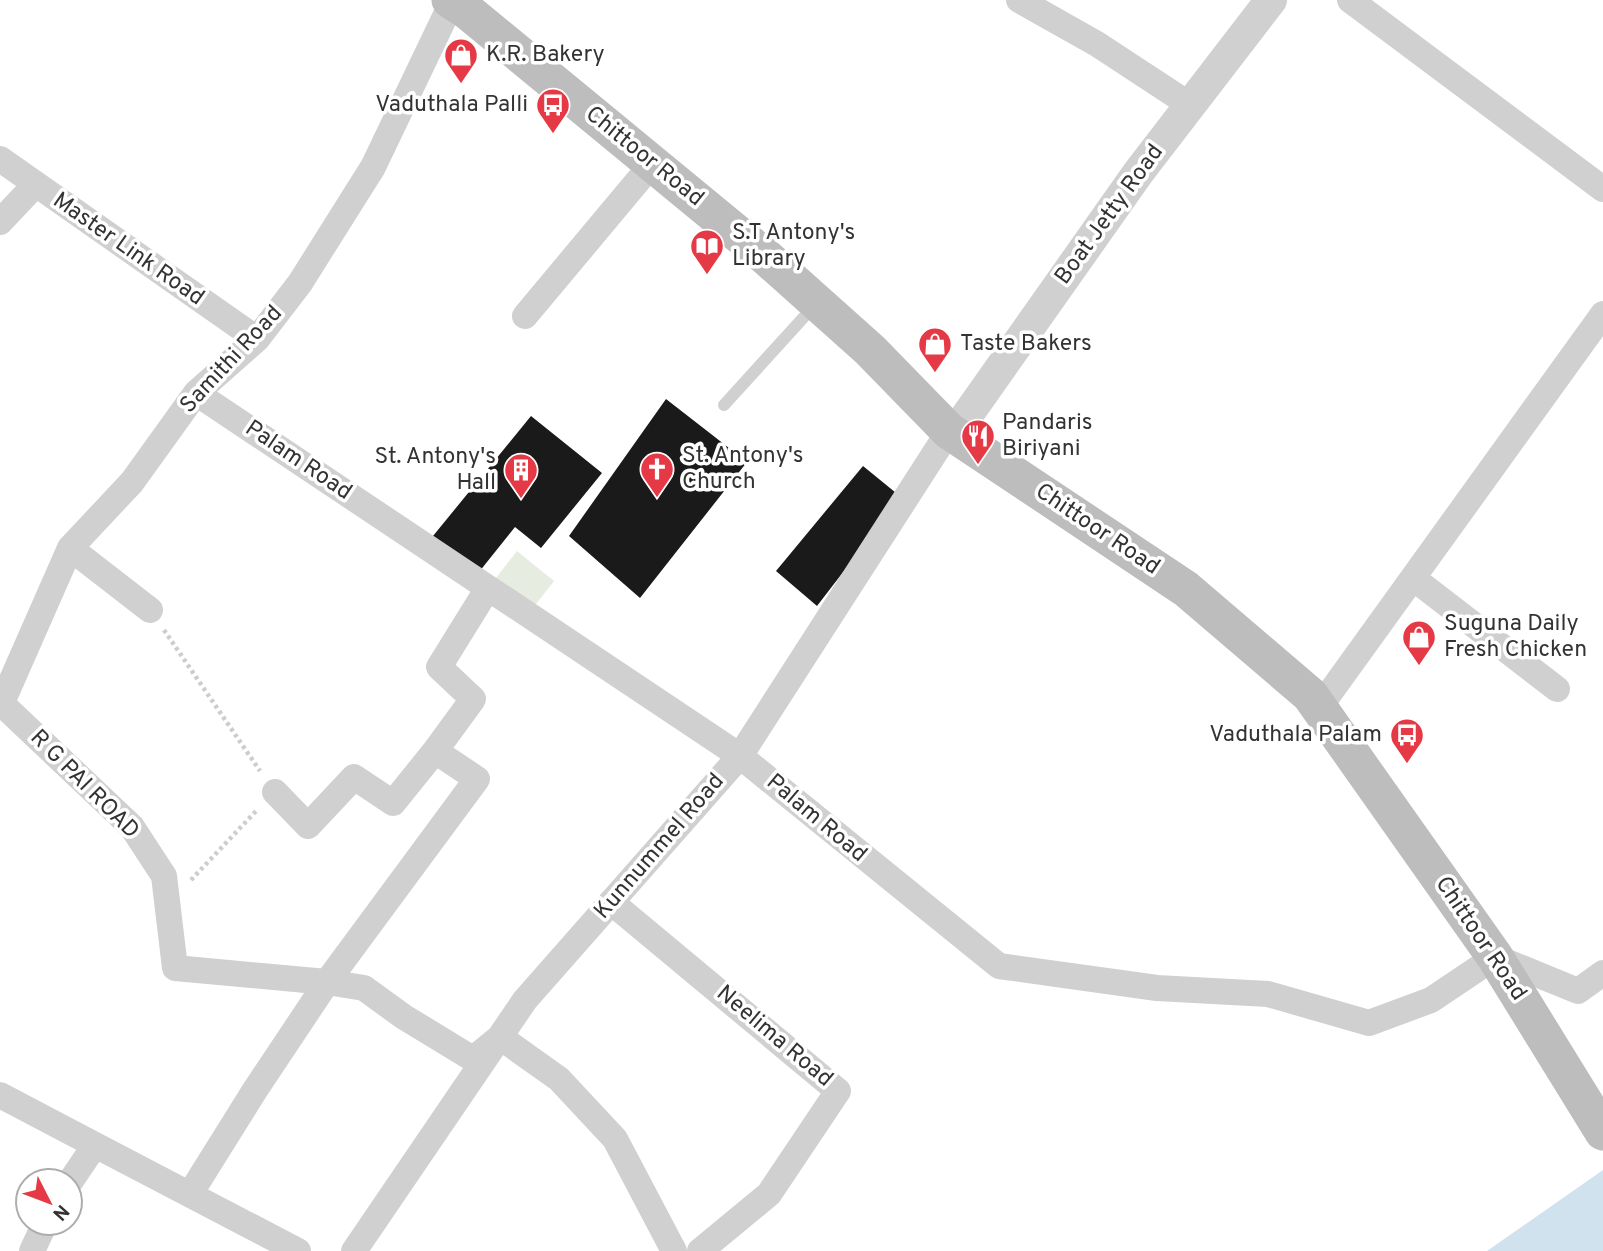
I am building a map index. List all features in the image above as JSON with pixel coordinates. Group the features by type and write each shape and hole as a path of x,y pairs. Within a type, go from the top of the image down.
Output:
{"main road":[{"name":"Chittoor Road","path":"451,0 767,258 870,350 952,433 1186,589 1310,695 1495,957 1603,1132"}],"street":[{"name":"Samithi Road","path":"1,705 70,548 132,482 196,393 257,339 300,283 373,167 451,0"},
{"path":"1019,0 1097,44 1191,105"},
{"name":"Boat Jetty Road","path":"952,433 1138,173 1271,0"},
{"path":"1350,0 1603,190"},
{"name":"Master Link Road","path":"0,159 257,339"},
{"path":"525,316 652,164"},
{"path":"0,222 35,185"},
{"path":"1319,708 1603,314"},
{"name":"Palam Road","path":"196,393 740,756 999,966 1157,988 1268,994 1369,1023 1431,1000 1495,957"},
{"name":"Kunnummel Road","path":"354,1251 525,1000 740,756 952,433"},
{"path":"70,548 150,610"},
{"path":"1413,578 1557,689"},
{"path":"275,792 308,826 354,777 393,803 473,699 439,667 488,588"},
{"name":"R G PAI ROAD","path":"1,705 132,827 164,876 174,968 364,988 404,1017 473,1059 500,1037"},
{"path":"190,1194 327,982 477,779 435,751"},
{"name":"Neelima Road","path":"611,902 838,1091 769,1194 700,1251"},
{"path":"1495,957 1578,991 1603,973"},
{"path":"500,1037 559,1079 615,1139 674,1251"},
{"path":"0,1095 298,1251"},
{"path":"80,1167 95,1145"}],"lane":[{"path":"724,405 817,303"}],"path":[{"path":"150,610 275,792 167,906"}],"shaded area":[{"path":"517,551 554,581 533,608 495,579"}],"water":[{"path":"1603,1170 1603,1251 1487,1251"}],"building":[{"name":"St. Antony's Church","path":"666,399 747,462 640,598 569,536"},
{"name":"St. Antony's Hall","path":"531,416 602,473 541,548 515,527 479,572 433,536"},
{"path":"863,466 901,497 817,606 776,571"}],"place":[{"name":"K.R. Bakery","path":"461,85"},
{"name":"Vaduthala Palli","path":"553,135"},
{"name":"S.T Antony's Library","path":"707,276"},
{"name":"Taste Bakers","path":"935,374"},
{"name":"Pandaris Biriyani","path":"978,466"},
{"name":"St. Antony's Church","path":"657,499"},
{"name":"St. Antony's Hall","path":"521,500"},
{"name":"Suguna Daily Fresh Chicken","path":"1419,667"},
{"name":"Vaduthala Palam","path":"1407,765"}]}
